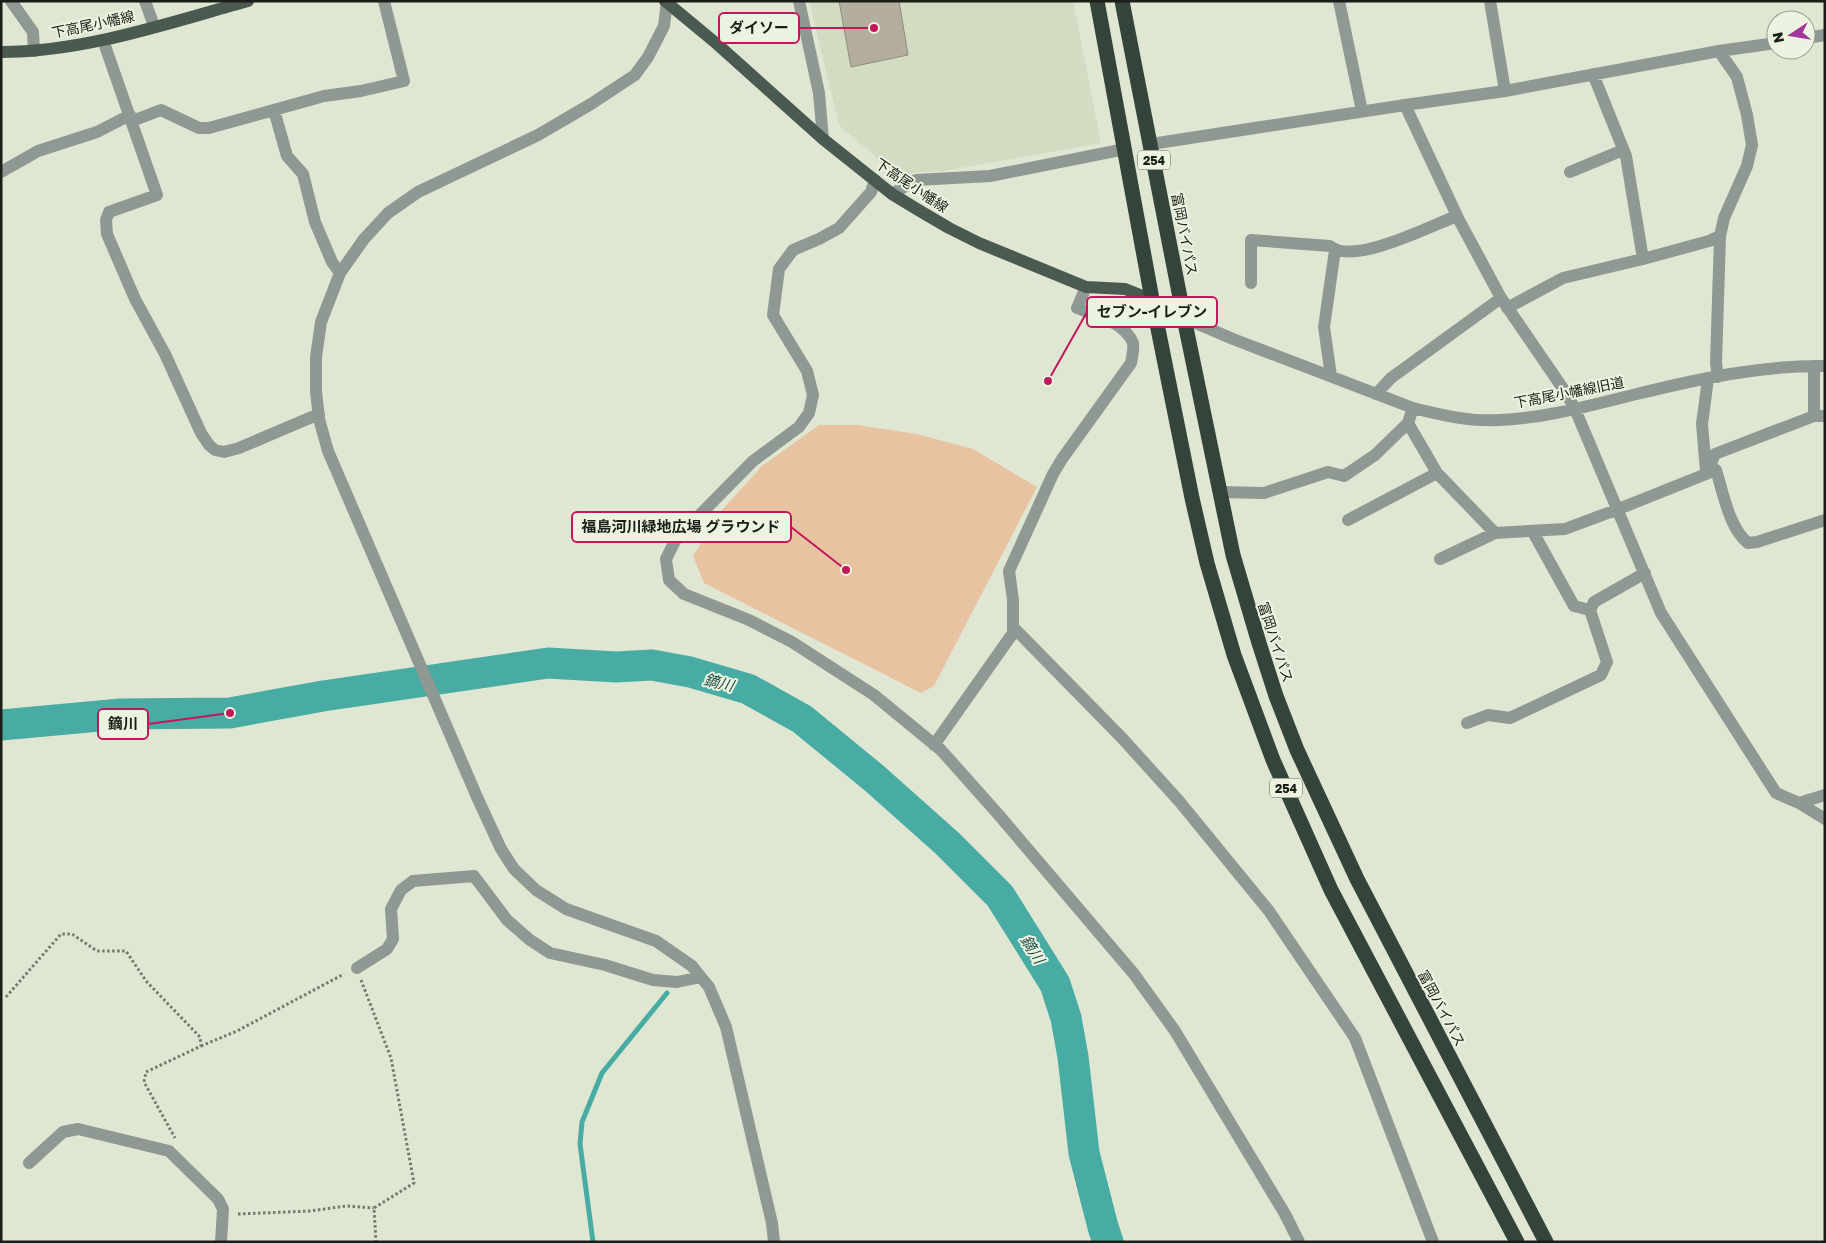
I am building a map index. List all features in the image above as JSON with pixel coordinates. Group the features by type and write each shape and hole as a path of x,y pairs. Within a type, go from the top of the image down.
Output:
{"highway":[{"name":"254","path":"1097,1 1152,298 1192,498 1205,554 1234,656 1273,760 1331,890 1517,1242"},
{"name":"富岡バイパス","path":"1122,1 1184,318 1233,554 1276,696 1297,750 1356,880 1546,1242"}],"main road":[{"name":"下高尾小幡線","path":"1,52 34,51 103,40 220,5 248,1"},
{"name":"下高尾小幡線","path":"666,2 717,44 823,139 892,194 956,232 1086,287 1125,289 1152,298 1184,318"}],"street":[{"path":"11,1 33,32 34,51"},
{"path":"145,1 154,26"},
{"path":"1,172 38,152 131,118 161,110 199,128 209,128 324,96 370,89 404,81 384,1"},
{"path":"799,1 819,93 823,139"},
{"path":"1339,1 1362,111"},
{"path":"1490,1 1505,91"},
{"path":"666,2 664,26 648,57 635,75 591,104 538,134 418,192 388,213 364,239 340,273 321,322 316,357 316,391 319,414 328,451 501,850 514,869 536,890 566,909 656,941 692,966 709,987 726,1027 772,1223 774,1242"},
{"path":"103,40 157,195 109,212 106,220 107,234 135,299 165,354 201,433 215,450 224,452 239,448 319,414"},
{"path":"1151,144 1405,104 1505,91 1719,51 1766,44"},
{"path":"1707,473 1702,424 1716,363 1720,236 1724,218 1747,166 1752,145 1747,115 1737,77 1719,51"},
{"path":"1593,74 1626,156 1643,259"},
{"path":"1405,104 1457,216 1504,303 1566,393 1575,410 1661,613 1776,793 1799,803 1825,819"},
{"path":"274,110 287,156 303,174 316,222 332,262 340,273"},
{"path":"892,194 916,180 990,176 1125,149"},
{"path":"1570,172 1623,150"},
{"path":"875,180 871,192 839,228 793,250 778,269 773,314 807,371 813,394 810,413 799,427 753,461 676,539 666,559 669,580 684,594 749,620 792,642 874,695 934,745 998,814 1134,974 1175,1031 1285,1214 1299,1242"},
{"path":"1251,283 1251,240 1330,246 1341,252 1368,250 1457,216"},
{"path":"1376,394 1392,378 1504,303 1564,278 1643,259 1709,241 1720,236"},
{"path":"1331,376 1324,327 1335,250"},
{"path":"934,745 1013,633 1013,600 1009,571 1057,467 1131,363 1133,345 1128,335 1116,324 1077,308 1086,287"},
{"name":"下高尾小幡線旧道","path":"1184,318 1233,339 1413,408 1439,414 1483,420 1509,419 1575,410 1713,378 1774,368 1820,366"},
{"path":"1707,473 1715,454 1819,416 1820,366"},
{"path":"1220,492 1264,493 1328,472 1344,476 1375,454 1408,423 1413,408"},
{"path":"1408,423 1437,473 1495,533"},
{"path":"1440,559 1495,533 1565,529 1716,470 1735,527 1741,537 1748,542 1758,542 1825,520"},
{"path":"1348,520 1437,473"},
{"path":"1533,532 1574,606 1590,610"},
{"path":"1467,724 1488,715 1510,718 1601,675 1607,662 1590,610 1594,602 1645,573"},
{"path":"1013,626 1122,738 1179,801 1269,911 1355,1038 1433,1242"},
{"path":"1799,803 1825,795"},
{"path":"356,968 387,949 393,939 390,908 401,890 413,881 474,876 507,920 530,940 550,952 605,965 653,980 677,982 701,978"},
{"path":"30,1163 63,1132 78,1129 169,1151 218,1199 223,1209 221,1242"}],"path":[{"path":"6,998 61,934 72,934 98,952 126,950 146,981 200,1038 201,1046"},
{"path":"169,1151 176,1140 144,1082 146,1072 237,1031 356,968 391,1058 414,1183 374,1208 346,1206 310,1211 223,1214"},
{"path":"374,1208 376,1242"}],"shaded area":[{"path":"809,1 1073,1 1101,143 944,171 895,174 839,125"},
{"path":"819,425 857,425 917,434 973,449 1037,487 934,686 921,693 704,583 693,556 722,510 762,466"}],"building":[{"path":"839,1 899,1 908,55 851,67"}],"waterway":[{"name":"鏑川","path":"1,725 121,714 230,713 323,696 548,663 616,667 652,665 690,672 748,689 802,719 874,778 947,843 1000,896 1055,984 1066,1018 1073,1057 1084,1153 1108,1242"},
{"path":"593,1242 580,1144 582,1122 602,1073 667,993"}],"place":[{"name":"ダイソー","path":"874,28"},
{"name":"セブン-イレブン","path":"1048,381"},
{"name":"福島河川緑地広場 グラウンド","path":"846,570"},
{"name":"鏑川","path":"230,713"}]}
